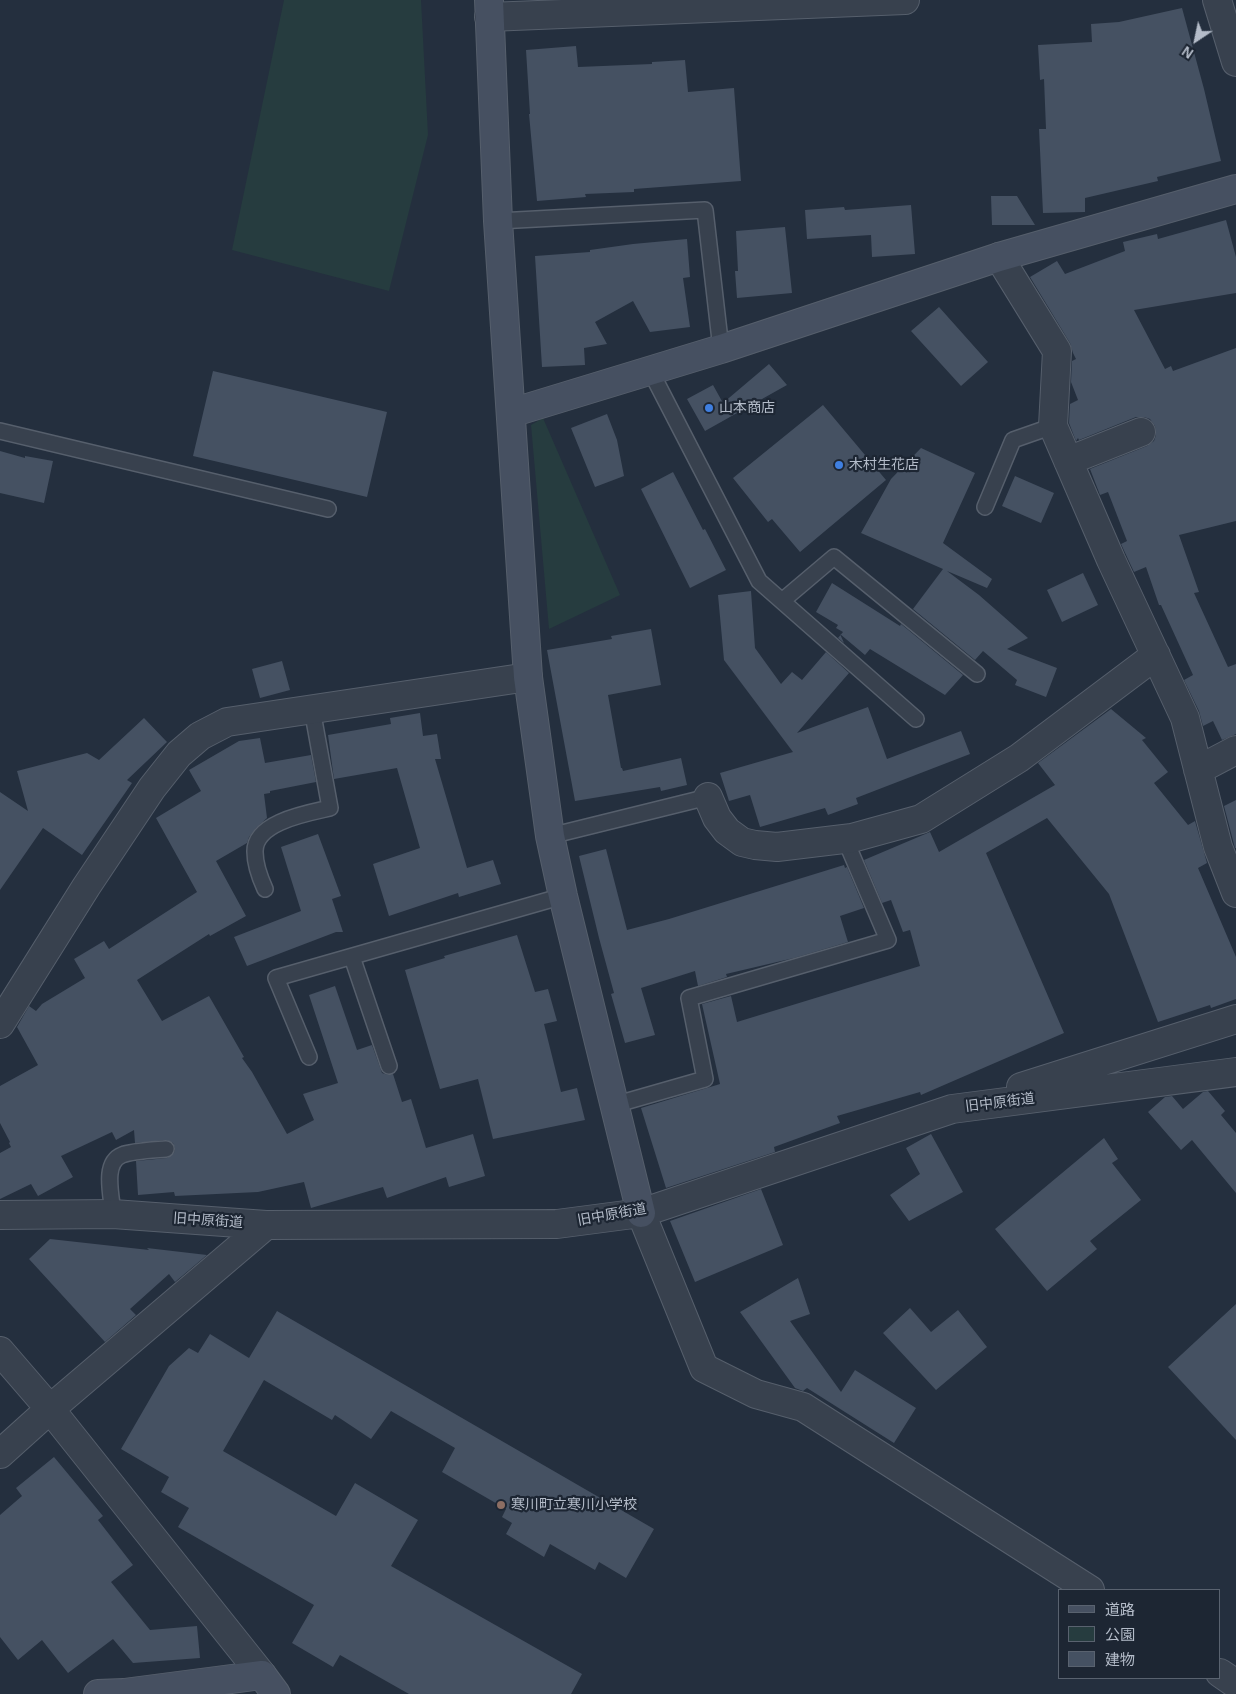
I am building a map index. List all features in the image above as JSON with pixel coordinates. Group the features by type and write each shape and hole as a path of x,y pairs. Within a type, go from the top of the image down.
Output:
{"street":[{"path":"905,0 489,8 498,221 528,677 550,836 640,1213 704,1368 756,1394 803,1407 1088,1589"},
{"path":"1217,0 1236,62"},
{"path":"511,413 721,349 999,257 1236,189"},
{"path":"999,257 1057,351 1053,426 1111,560 1185,718 1218,847 1236,893"},
{"path":"1068,461 1141,432"},
{"path":"708,797 712,810 721,825 733,837 748,844 777,847 846,839 921,819 1018,758 1156,655"},
{"path":"0,1024 86,887 152,788 179,754 200,736 227,722 528,677"},
{"path":"1198,770 1236,750"},
{"path":"952,1109 1236,1019"},
{"path":"1114,1057 1119,1087"},
{"name":"旧中原街道","path":"0,1215 113,1214 266,1225 557,1224 640,1213 952,1109 1236,1072"},
{"path":"0,1454 266,1225"},
{"path":"0,1351 50,1409 269,1684"},
{"path":"1221,1674 1236,1684"},
{"path":"98,1694 269,1684"}],"lane":[{"path":"498,221 705,210 721,349"},
{"path":"650,370 759,582 916,719"},
{"path":"985,506 1013,440 1053,426"},
{"path":"0,431 328,509"},
{"path":"782,602 834,557 977,674"},
{"path":"264,889 255,851 260,837 280,822 330,808 312,709"},
{"path":"550,836 708,797"},
{"path":"614,1105 705,1079 689,998 888,940 846,839"},
{"path":"309,1057 276,978 563,896"},
{"path":"352,957 389,1066"},
{"path":"113,1214 109,1172 114,1162 122,1155 166,1149"}],"green space":[{"path":"284,0 421,0 428,135 389,291 232,250"},
{"path":"543,418 620,595 549,629 531,425"}],"building":[{"path":"1182,8 1221,161 1157,177 1158,181 1085,198 1085,212 1043,213 1039,129 1046,129 1044,79 1040,80 1038,45 1092,42 1091,24 1119,22"},
{"path":"576,46 578,67 652,64 652,62 685,60 688,92 734,88 741,181 634,189 634,192 585,194 586,197 537,201 529,114 526,50"},
{"path":"991,196 1017,196 1035,225 992,225"},
{"path":"911,205 915,254 872,257 871,235 807,239 805,210 844,207 845,210"},
{"path":"1226,220 1236,257 1236,293 1134,310 1165,369 1171,366 1173,371 1236,348 1236,521 1179,535 1199,592 1194,593 1228,667 1236,664 1236,734 1222,740 1213,721 1203,726 1199,711 1184,680 1193,675 1161,605 1159,605 1146,567 1134,572 1121,544 1127,541 1108,492 1100,495 1090,469 1147,446 1154,441 1156,435 1155,426 1150,419 1136,417 1079,440 1078,438 1076,441 1069,423 1070,404 1078,400 1071,382 1072,361 1076,359 1070,343 1030,277 1057,261 1065,274 1125,251 1123,242 1157,234 1158,239"},
{"path":"785,227 792,293 737,298 735,271 738,271 736,231"},
{"path":"687,239 690,277 683,278 690,327 650,332 633,301 595,322 607,344 584,348 585,365 542,367 535,256 590,252 590,250 633,244"},
{"path":"939,307 988,362 961,386 911,331"},
{"path":"769,364 787,385 705,431 687,399 713,385 723,403"},
{"path":"213,371 387,412 367,497 193,456"},
{"path":"823,405 886,480 800,552 772,519 768,522 733,478"},
{"path":"607,414 617,440 624,476 595,487 571,428"},
{"path":"921,448 975,473 943,543 992,579 987,588 947,571 979,595 1028,638 1007,649 1057,668 1046,697 1015,685 1017,680 983,651 975,660 913,609 943,569 861,533 891,479"},
{"path":"0,451 25,458 25,456 53,461 44,503 0,493"},
{"path":"673,472 726,570 690,588 641,489"},
{"path":"1015,476 1054,493 1041,523 1002,506"},
{"path":"1083,573 1098,605 1062,622 1047,590"},
{"path":"832,583 900,626 901,624 963,675 945,695 870,649 865,655 841,635 843,632 836,628 838,625 816,612"},
{"path":"751,591 755,648 781,684 792,672 802,680 826,652 849,673 797,733 868,707 887,759 961,731 970,754 856,798 858,804 828,815 825,808 760,827 750,795 729,801 720,773 793,752 724,660 718,595"},
{"path":"651,629 661,685 608,695 621,768 623,771 681,758 687,785 661,791 660,787 575,801 547,650 612,639 611,636"},
{"path":"282,661 290,690 260,698 252,669"},
{"path":"1111,709 1146,738 1142,740 1168,772 1154,783 1188,825 1195,821 1207,863 1198,868 1236,957 1236,999 1211,1008 1210,1005 1158,1022 1109,894 1047,818 986,853 1064,1033 921,1095 920,1092 837,1116 840,1123 774,1147 775,1152 666,1188 641,1108 720,1084 702,1004 731,996 737,1022 920,966 910,930 903,932 891,900 882,903 864,860 930,832 939,852 1055,785 1038,763"},
{"path":"420,713 423,736 437,734 441,759 435,759 467,868 493,860 501,884 459,897 458,893 389,916 373,864 420,848 397,768 334,779 328,735 391,724 390,718"},
{"path":"144,718 167,742 127,780 132,783 82,855 43,828 0,890 0,792 28,811 17,771 87,753 99,760"},
{"path":"260,738 265,763 311,755 316,782 270,791 270,793 264,794 267,818 256,828 247,843 216,861 246,916 210,936 209,934 137,980 162,1021 209,996 244,1057 242,1058 287,1134 314,1120 303,1094 338,1083 309,995 335,986 357,1050 372,1045 382,1073 393,1074 402,1102 411,1099 426,1148 473,1134 485,1176 449,1187 446,1177 387,1198 383,1187 311,1208 304,1182 258,1192 175,1196 174,1192 138,1195 136,1161 167,1158 174,1153 175,1149 173,1143 166,1140 135,1143 134,1130 116,1140 112,1132 61,1156 73,1177 38,1196 31,1184 0,1199 0,1153 11,1147 0,1123 0,1086 38,1065 17,1027 29,1006 36,1011 42,1004 85,978 74,959 104,941 109,949 197,892 156,818 201,791 189,770 239,741"},
{"path":"1236,800 1236,848 1235,848 1224,806"},
{"path":"318,834 341,896 332,899 343,932 336,932 247,966 234,937 301,911 281,847"},
{"path":"606,849 627,930 669,919 844,865 845,868 847,867 864,908 840,916 848,942 794,958 726,974 727,977 698,986 695,971 641,988 655,1035 625,1043 611,994 614,993 579,856"},
{"path":"517,935 535,992 548,989 557,1021 544,1024 561,1092 577,1088 585,1120 493,1139 478,1079 440,1089 405,970 445,958 444,956"},
{"path":"1208,1091 1225,1111 1221,1115 1236,1133 1236,1193 1192,1140 1181,1150 1148,1112 1165,1097 1172,1096 1183,1109 1203,1092"},
{"path":"931,1134 963,1192 909,1221 890,1195 920,1174 906,1148"},
{"path":"1104,1138 1118,1159 1112,1163 1141,1200 1090,1241 1097,1249 1047,1291 995,1229"},
{"path":"761,1189 783,1245 695,1282 670,1221"},
{"path":"50,1239 207,1255 175,1282 169,1274 130,1309 136,1315 105,1342 29,1259"},
{"path":"798,1278 810,1314 790,1321 841,1392 855,1370 916,1408 894,1443 807,1388 803,1391 795,1388 740,1312"},
{"path":"1236,1304 1236,1440 1168,1367"},
{"path":"910,1308 931,1332 958,1310 987,1347 936,1390 883,1333"},
{"path":"277,1311 654,1529 626,1578 599,1562 595,1570 550,1544 544,1557 506,1534 512,1523 502,1517 506,1509 442,1472 455,1448 391,1411 371,1439 335,1415 332,1420 264,1380 223,1451 336,1516 355,1483 418,1520 391,1566 582,1674 571,1694 409,1694 340,1655 333,1667 292,1643 314,1605 178,1527 189,1508 161,1492 169,1477 121,1449 169,1366 189,1348 198,1353 210,1334 249,1358"},
{"path":"54,1457 103,1516 98,1520 133,1565 111,1582 150,1630 197,1626 200,1658 133,1663 113,1639 68,1673 42,1640 18,1660 0,1637 0,1515 22,1496 16,1488"}],"place":[{"name":"山本商店","path":"709,408"},
{"name":"木村生花店","path":"839,465"},
{"name":"寒川町立寒川小学校","path":"501,1505"}]}
